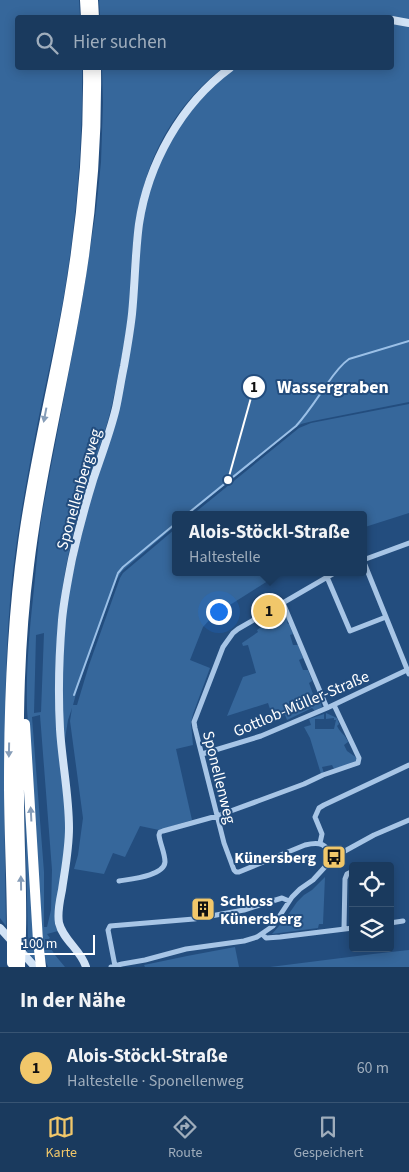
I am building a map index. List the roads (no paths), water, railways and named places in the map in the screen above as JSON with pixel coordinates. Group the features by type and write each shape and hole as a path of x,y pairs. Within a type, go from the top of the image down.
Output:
{"highway":[{"path":"85,0 86,15"},
{"path":"93,0 94,15"},
{"path":"12,964 7,941 15,929 9,751 16,607 30,494 74,268 84,189 88,70"},
{"path":"12,964 15,929 19,795 19,681 24,607 33,532 44,466 88,232 95,151 96,70"},
{"path":"19,681 26,733 41,967"}],"street":[{"path":"394,20 409,22"},
{"name":"Sponellenbergweg","path":"86,967 83,959 62,930 58,919 69,836 68,799 60,726 61,635 66,587 79,530 113,421 119,393 132,316 139,224 150,178 168,141 188,108 200,94 228,70"},
{"path":"367,559 409,543"},
{"path":"367,570 408,672"},
{"path":"327,577 350,631 386,617"},
{"name":"Sponellenweg","path":"320,843 305,845 246,870 236,872 232,868 217,816 194,722 225,644 238,629 327,577"},
{"path":"283,603 327,708"},
{"name":"Gottlob-Müller-Straße","path":"202,754 261,736 408,672"},
{"path":"119,881 154,874 161,870 164,866 164,860 159,837 160,832 258,802 323,775 358,763 359,758 334,705"},
{"path":"334,857 329,849 320,843 322,834 315,817 320,808 335,798 409,764"},
{"path":"289,901 278,899 244,910 181,921 110,926 108,930 113,966 186,949 244,941 262,934 275,923 289,901 300,889 334,857 374,835 409,820"},
{"path":"344,929 345,878 349,873"},
{"path":"394,922 403,921"},
{"path":"0,928 35,967"},
{"path":"262,934 264,938 268,938 349,928"}],"waterway":[{"path":"191,511 296,426 345,362 349,359 409,341"},
{"path":"74,695 118,573 172,526"}],"place":[{"name":"Wassergraben","path":"228,480"},
{"name":"Alois-Stöckl-Straße","path":"269,611"},
{"name":"Künersberg","path":"334,857"},
{"name":"Schloss Künersberg","path":"203,909"}]}
